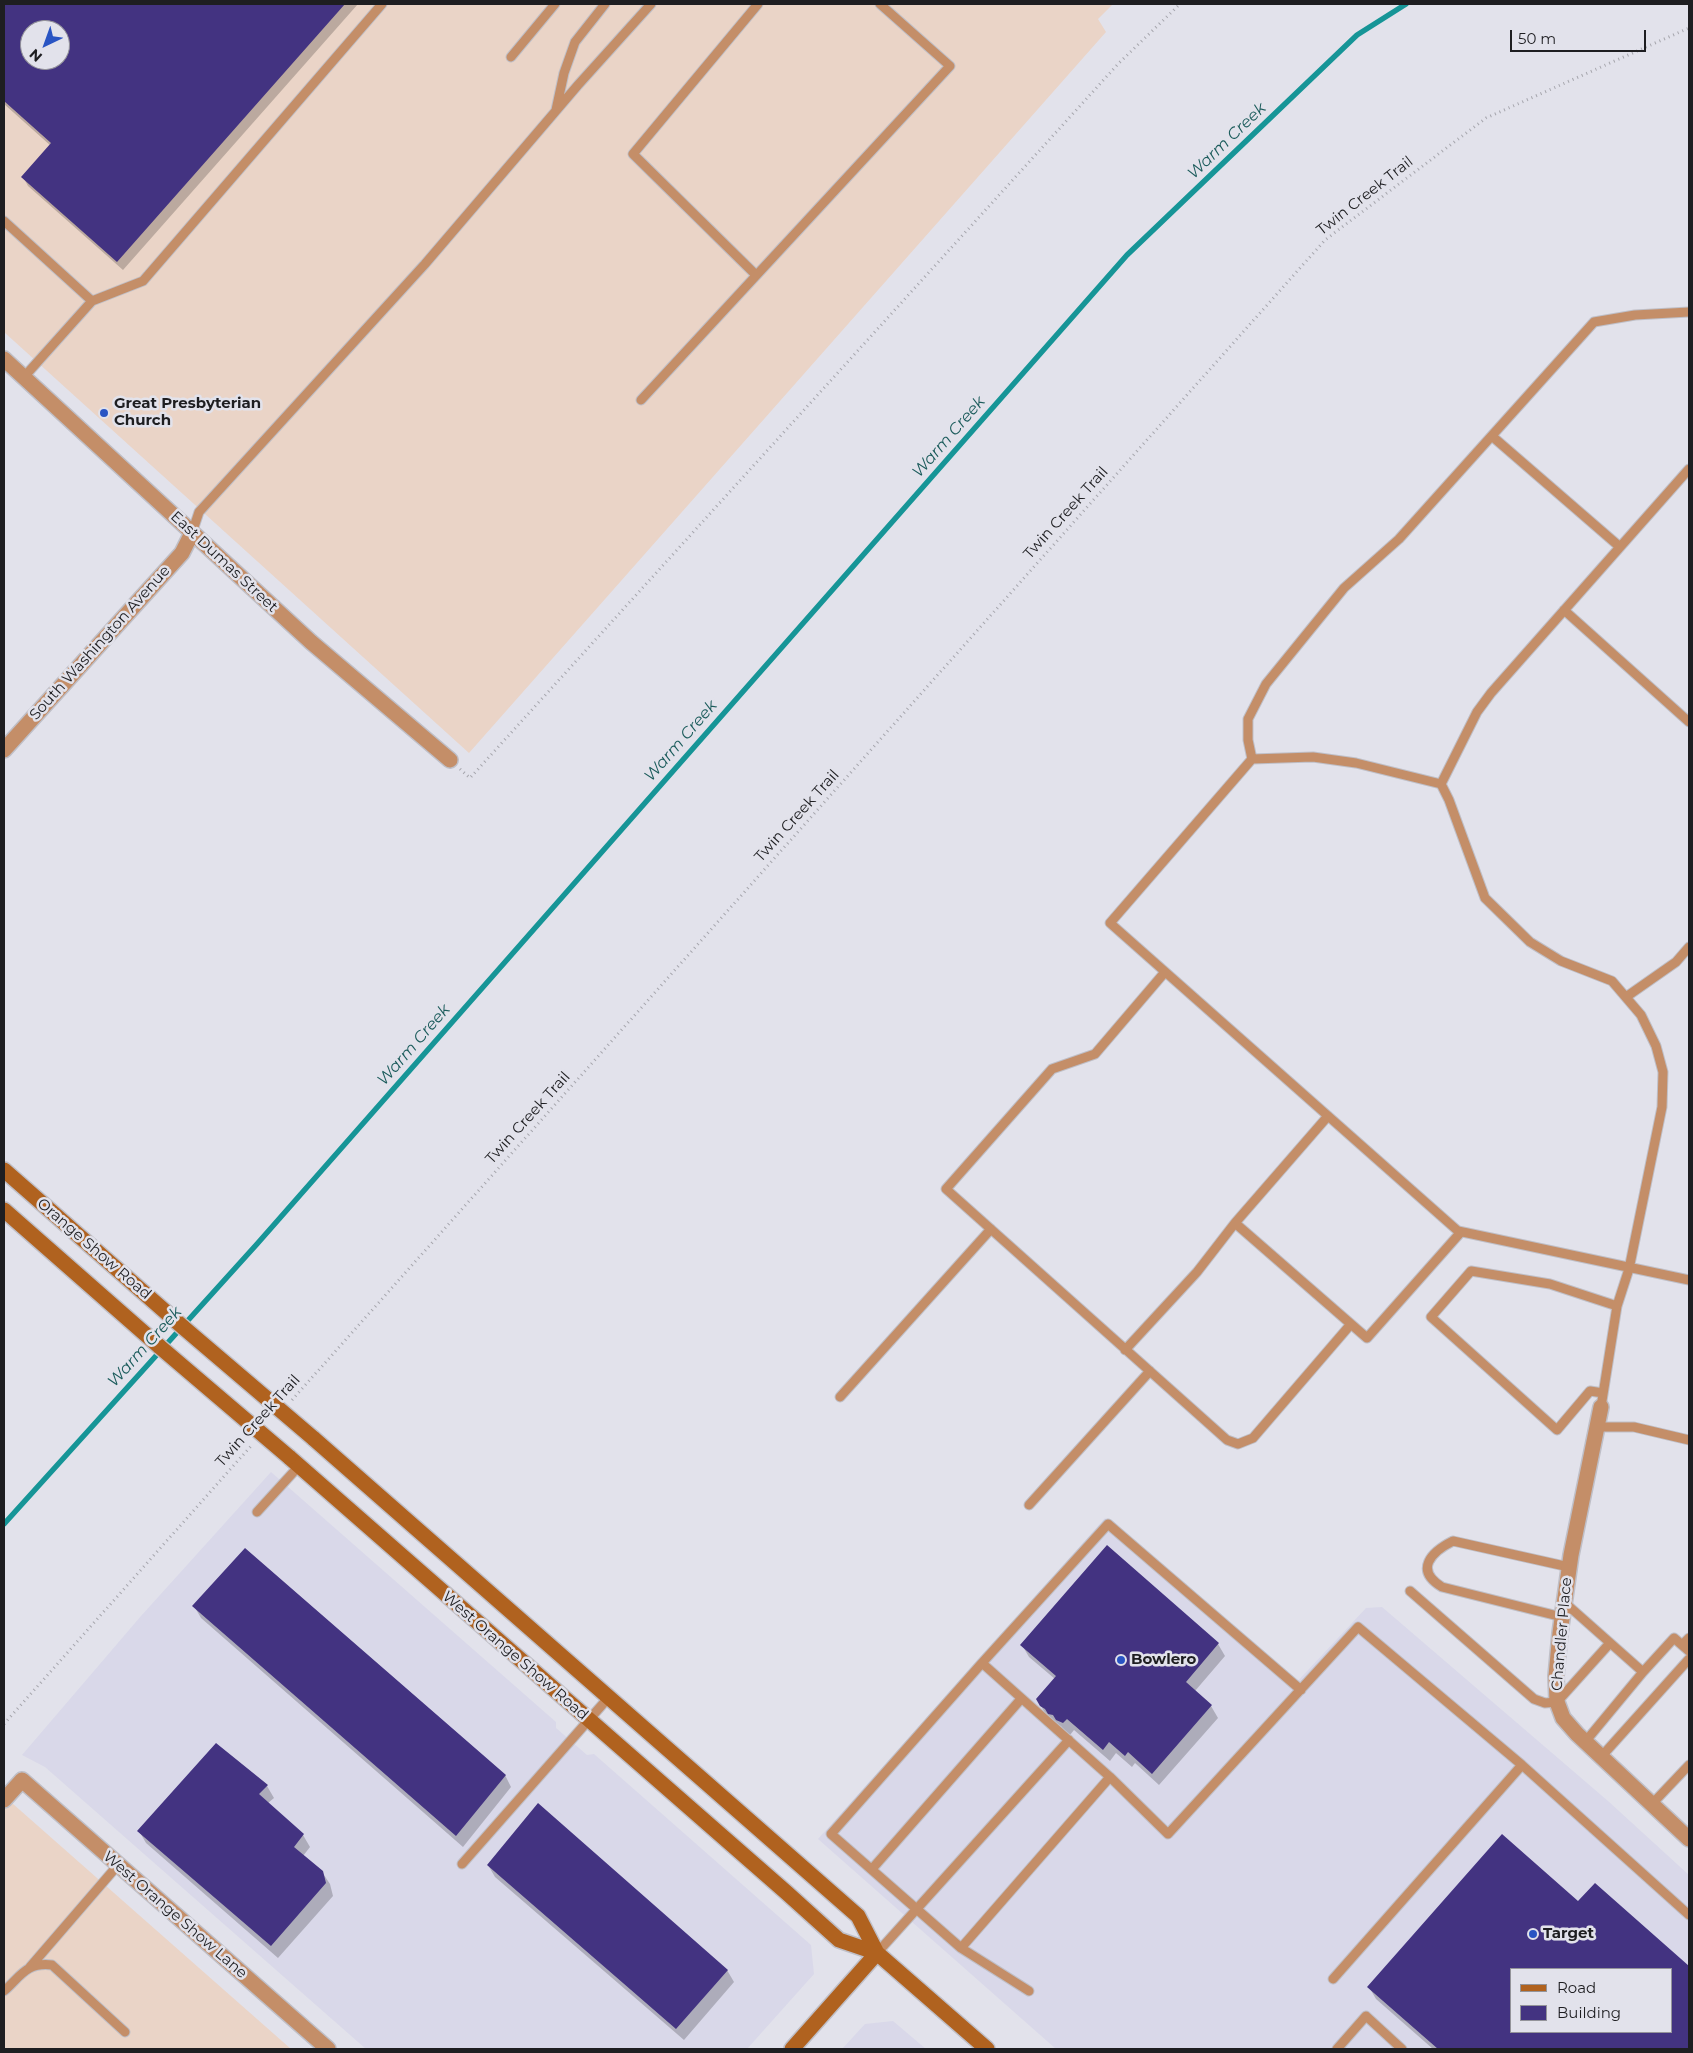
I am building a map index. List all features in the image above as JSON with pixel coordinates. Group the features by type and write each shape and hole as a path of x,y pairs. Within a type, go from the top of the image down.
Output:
{"main road":[{"name":"Orange Show Road","path":"4,1170 184,1328"},
{"name":"Orange Show Road","path":"4,1210 160,1347"},
{"name":"West Orange Show Road","path":"184,1328 313,1438 858,1916 877,1953 987,2049"},
{"name":"West Orange Show Road","path":"160,1347 294,1462 839,1940 877,1953"},
{"path":"792,2049 877,1953"}],"street":[{"name":"East Dumas Street","path":"4,359 311,642 450,760"},
{"name":"South Washington Avenue","path":"4,750 182,553 192,533"},
{"name":"Chandler Place","path":"1602,1400 1569,1567 1556,1676 1557,1702 1563,1718 1585,1742 1689,1838"},
{"name":"West Orange Show Lane","path":"4,1800 22,1780 328,2049"}],"lane":[{"path":"24,377 92,300 143,281 382,4"},
{"path":"511,57 555,4"},
{"path":"555,113 564,74 575,42 605,4"},
{"path":"192,533 199,512 425,264 651,4"},
{"path":"756,275 633,154 758,4"},
{"path":"641,400 950,66 880,4"},
{"path":"4,222 92,300"},
{"path":"1252,760 1248,740 1248,719 1266,684 1344,588 1399,539 1493,437 1594,322 1635,315 1689,312"},
{"path":"1493,437 1620,547"},
{"path":"1441,784 1477,712 1689,469"},
{"path":"1564,610 1689,720"},
{"path":"1617,1306 1550,1284 1471,1271 1431,1317 1557,1430 1590,1391 1602,1400 1617,1306 1629,1268 1662,1107 1663,1072 1656,1046 1641,1015 1612,981 1561,961 1530,942 1485,898 1450,800 1441,784 1356,763 1313,757 1252,760 1110,923 1458,1231 1629,1268 1689,1280"},
{"path":"1626,997 1676,962 1689,947"},
{"path":"1165,972 1095,1054 1052,1069 946,1189 1226,1440 1238,1444 1253,1438 1351,1324"},
{"path":"1126,1350 1197,1272 1235,1223 1328,1116"},
{"path":"1235,1223 1366,1338 1461,1232"},
{"path":"840,1397 991,1229"},
{"path":"1030,1505 1150,1371"},
{"path":"1597,1427 1634,1427 1689,1440"},
{"path":"257,1512 294,1462"},
{"path":"1029,1991 961,1948 831,1834 982,1663 1108,1524 1301,1690"},
{"path":"1569,1567 1453,1541 1441,1547 1431,1556 1427,1566 1427,1574 1433,1582 1442,1587 1563,1610 1610,1643 1643,1672"},
{"path":"1410,1591 1534,1699 1545,1703 1557,1702 1610,1643"},
{"path":"982,1663 1110,1777 1168,1834 1358,1627 1522,1766 1689,1915"},
{"path":"1585,1742 1674,1638 1686,1648 1689,1638"},
{"path":"1601,1757 1689,1659"},
{"path":"462,1864 609,1697"},
{"path":"872,1869 1021,1699"},
{"path":"877,1953 1068,1740"},
{"path":"1652,1804 1689,1765"},
{"path":"1333,1979 1522,1766"},
{"path":"961,1948 1110,1777"},
{"path":"4,1990 30,1967 118,1865"},
{"path":"30,1967 41,1964 52,1965 125,2032"},
{"path":"1336,2049 1366,2016 1402,2049"}],"path":[{"path":"450,760 470,778 1118,64 1180,4"},
{"name":"Twin Creek Trail","path":"289,1403 1324,240 1486,118 1689,28"},
{"name":"Twin Creek Trail","path":"4,1724 256,1440"}],"shaded area":[{"path":"4,4 1113,4 1098,19 1106,32 469,753 4,332"},
{"path":"271,1472 556,1722 556,1728 587,1755 594,1754 811,1945 814,1974 747,2049 366,2049 45,1767 22,1755 141,1616"},
{"path":"1105,1518 1295,1684 1366,1608 1382,1607 1608,1801 1689,1875 1689,2049 1056,2049 818,1839"},
{"path":"4,1796 291,2049 4,2049"},
{"path":"893,2021 926,2049 842,2049 865,2024"}],"building":[{"path":"4,4 345,4 117,262 21,177 51,143 4,101"},
{"name":"Bowlero","path":"1107,1545 1219,1643 1186,1682 1212,1705 1152,1774 1128,1752 1125,1756 1109,1742 1103,1750 1067,1719 1063,1723 1056,1720 1053,1715 1048,1714 1036,1699 1056,1676 1020,1645"},
{"path":"245,1548 506,1775 456,1836 192,1606"},
{"path":"216,1743 268,1785 259,1794 304,1834 294,1847 323,1871 326,1883 271,1946 137,1831"},
{"path":"538,1803 728,1970 676,2029 487,1865"},
{"name":"Target","path":"1502,1834 1578,1901 1595,1883 1689,1966 1689,2049 1438,2049 1367,1987"}],"waterway":[{"name":"Warm Creek","path":"4,1524 257,1244 1127,255 1357,35 1406,4"}],"place":[{"name":"Great Presbyterian Church","path":"104,413"},
{"name":"Bowlero","path":"1121,1660"},
{"name":"Target","path":"1533,1934"}]}
